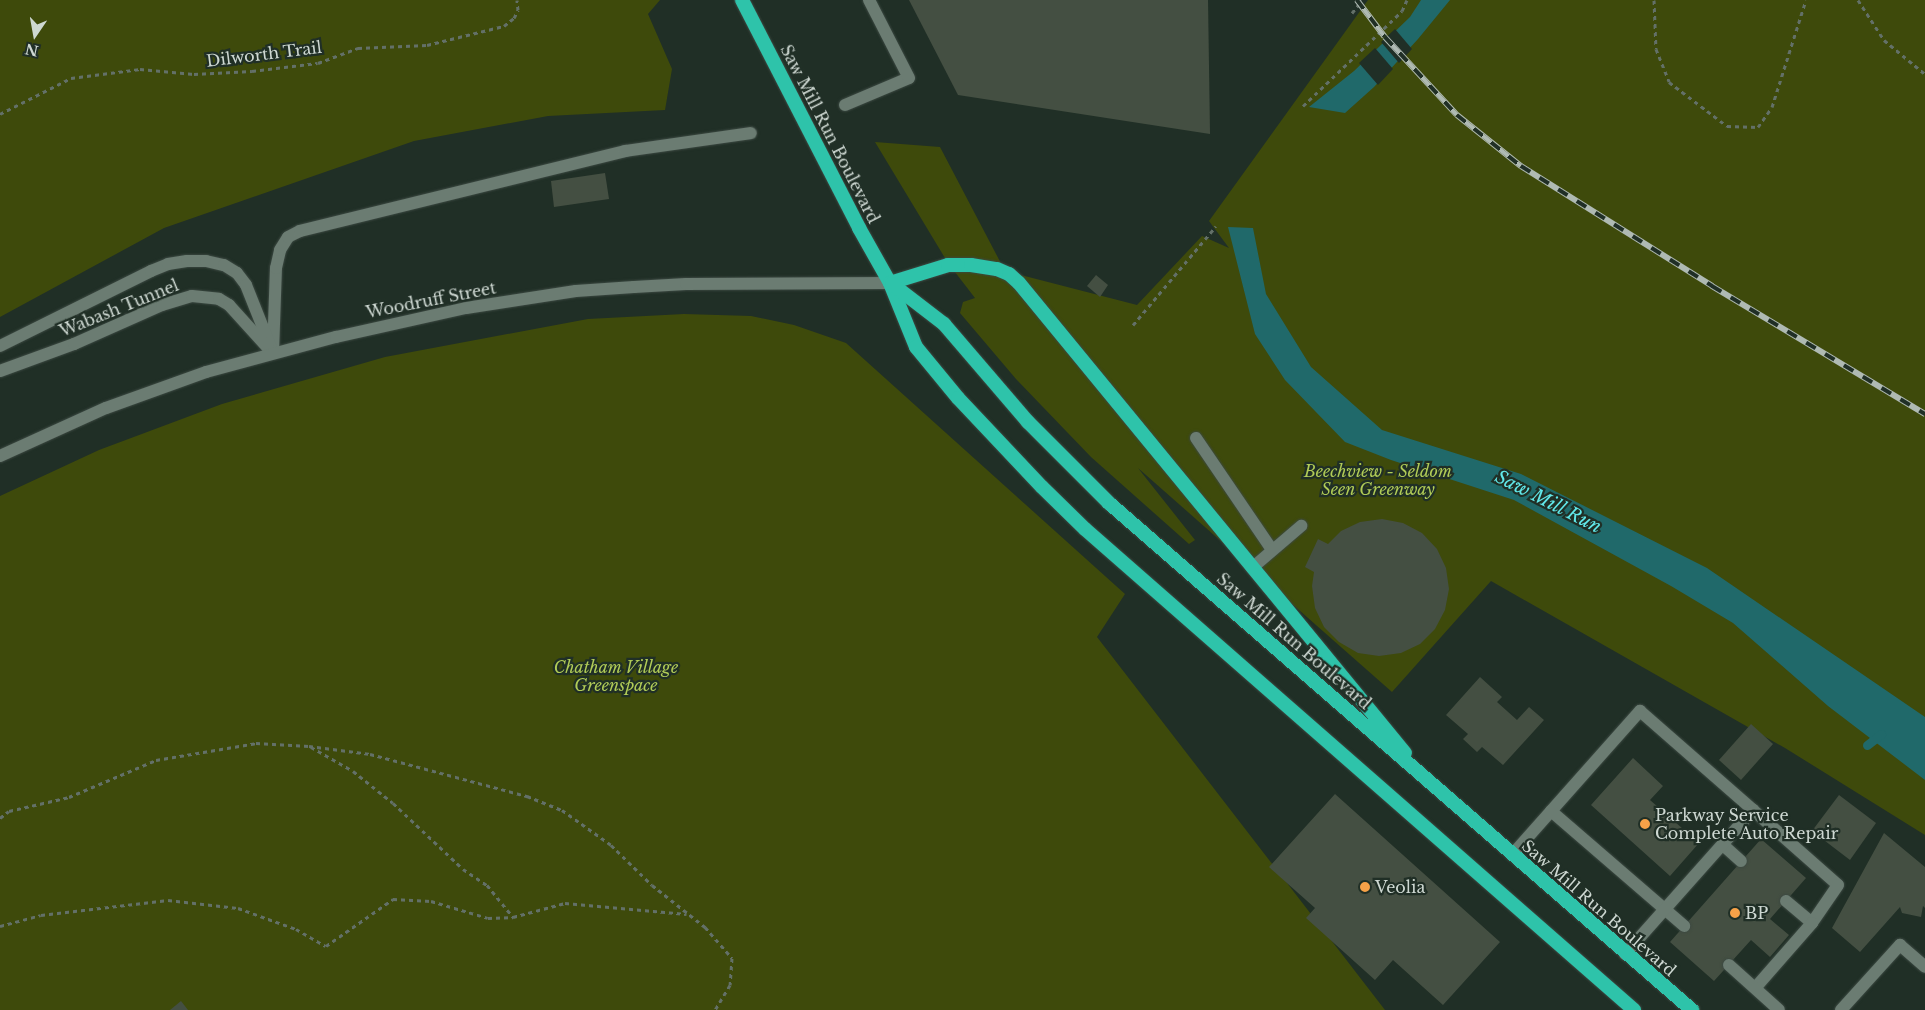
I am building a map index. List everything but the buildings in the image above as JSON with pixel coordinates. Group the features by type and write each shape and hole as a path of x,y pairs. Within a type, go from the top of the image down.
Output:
{"highway":[{"name":"Saw Mill Run Boulevard","path":"742,0 859,228 890,283 916,347 958,398 1042,487 1085,529 1634,1010"},
{"path":"890,283 948,265 984,265 1009,274 1433,786"},
{"name":"Saw Mill Run Boulevard","path":"890,283 944,324 1028,422 1110,503 1625,954 1692,1010"}],"street":[{"path":"845,105 909,78 869,0"},
{"path":"273,353 276,268 280,250 288,238 300,231 625,151 751,133"},
{"name":"Wabash Tunnel","path":"0,346 151,271 168,264 196,261 224,265 237,273 246,285 273,353"},
{"name":"Woodruff Street","path":"0,456 71,424 157,389 273,353 400,321 576,291 686,284 890,283"},
{"name":"Wabash Tunnel","path":"0,371 74,344 162,305 192,296 212,298 229,305 273,353"},
{"path":"1196,438 1272,550"},
{"path":"1252,568 1301,526"},
{"path":"1512,855 1640,711 1838,885 1812,923 1754,988"},
{"path":"1625,954 1754,810"},
{"path":"1551,811 1684,926"},
{"path":"1723,845 1742,861"},
{"path":"1786,901 1812,923"},
{"path":"1841,1010 1900,945 1925,967"},
{"path":"1729,965 1779,1010"}],"path":[{"name":"Dilworth Trail","path":"0,114 71,78 140,69 194,74 252,71 318,63 358,48 427,45 504,26 514,18 518,10 517,0"},
{"path":"1352,12 1362,0"},
{"path":"1303,106 1402,12 1407,0"},
{"path":"1654,0 1656,49 1669,82 1727,126 1758,127 1772,107 1806,0"},
{"path":"1858,0 1884,40 1925,74"},
{"path":"1133,325 1216,226"},
{"path":"0,818 9,811 69,797 156,760 256,743 309,746 370,754 527,796 562,810 611,845 652,885 705,927 732,958 730,985 715,1010"},
{"path":"309,746 353,770 393,803 462,869 487,885 514,916"},
{"path":"0,926 41,915 168,900 238,908 296,929 326,946 393,899 431,901 488,918 514,916 565,903 687,914"}],"green space":[{"path":"0,0 660,0 648,14 672,69 665,110 548,116 414,141 164,228 0,317"},
{"name":"Beechview - Seldom Seen Greenway","path":"1368,0 1925,0 1925,835 1785,748 1491,581 1392,692 1138,468 1195,540 1189,544 1091,457 1016,379 960,313 963,302 975,298 948,263 875,142 940,147 1005,271 1137,305 1202,236 1229,248 1209,221"},
{"name":"Chatham Village Greenspace","path":"684,314 751,316 794,325 846,343 1125,594 1097,637 1385,1010 0,1010 0,496 99,450 222,404 385,357 588,319"}],"water":[{"path":"1421,0 1450,0 1418,39 1374,87 1345,113 1309,107 1354,71 1410,17"},
{"name":"Saw Mill Run","path":"1228,227 1253,228 1266,294 1311,367 1382,430 1521,474 1707,568 1925,717 1925,780 1828,706 1733,623 1671,586 1514,500 1391,460 1345,442 1285,380 1255,334"}],"pier":[{"path":"1395,29 1412,49 1399,63 1381,42"},
{"path":"1375,48 1393,69 1378,85 1359,63"}],"waterway":[{"path":"1867,745 1881,734"}],"railway":[{"path":"1357,0 1385,37 1457,115 1521,166 1712,286 1925,414"}],"place":[{"name":"Parkway Service Complete Auto Repair","path":"1645,824"},
{"name":"Veolia","path":"1365,887"},
{"name":"BP","path":"1735,913"}]}
